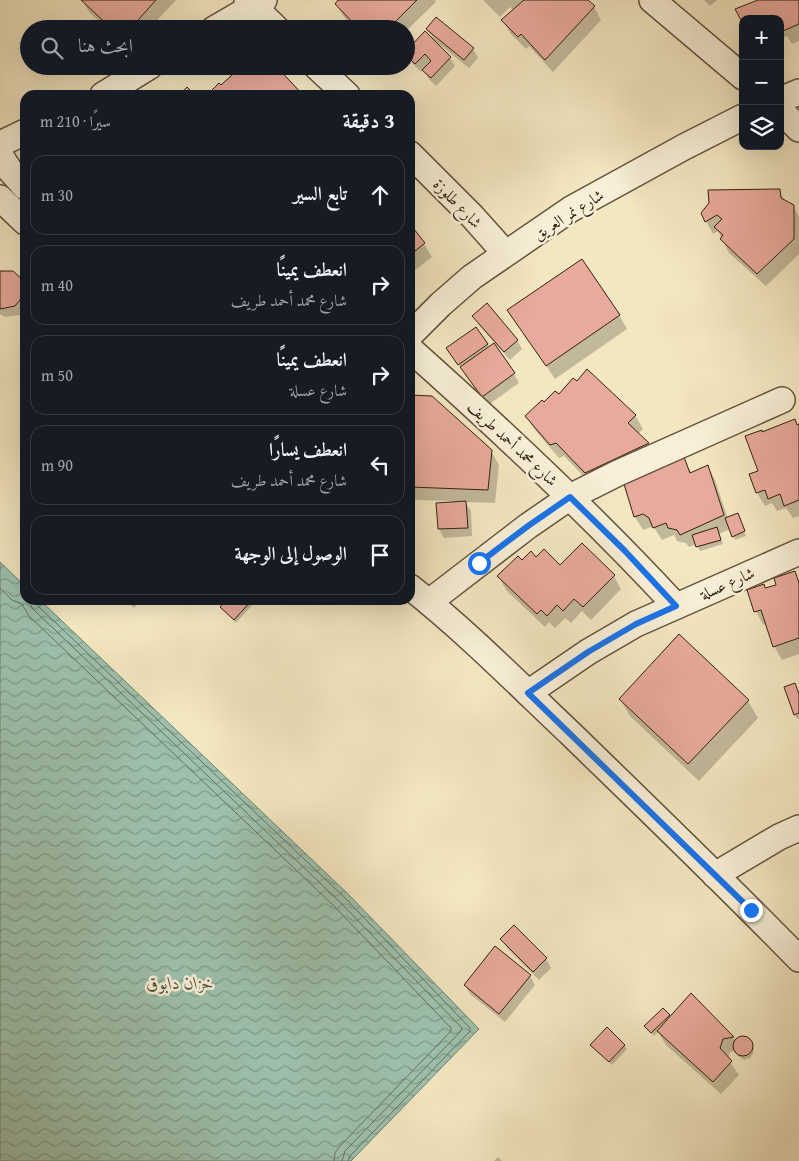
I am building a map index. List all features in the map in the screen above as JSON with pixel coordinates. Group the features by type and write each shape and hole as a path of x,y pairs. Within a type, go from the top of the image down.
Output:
{"street":[{"path":"652,0 739,74"},
{"path":"228,20 255,2 270,20"},
{"path":"112,90 136,75"},
{"path":"326,75 342,90"},
{"path":"784,98 799,92"},
{"path":"784,114 799,129"},
{"name":"شارع نمر العريق","path":"415,330 472,277 571,209 684,147 739,120"},
{"path":"0,144 20,134"},
{"name":"شارع طلوزة","path":"415,159 472,216 505,253"},
{"path":"0,198 20,217"},
{"path":"0,223 20,229"},
{"name":"شارع محمد أحمد طريف","path":"415,353 536,463 625,551 676,606"},
{"path":"782,400 618,473 570,497 528,526 419,594 528,693 799,959"},
{"name":"شارع عسلة","path":"528,693 588,652 636,624 799,552"},
{"path":"715,875 779,837 799,828"}],"water":[{"name":"خزان دابوق","path":"0,562 20,581 20,605 45,605 349,895 479,1029 351,1161 0,1161"}],"building":[{"path":"81,0 156,0 138,20 102,20"},
{"path":"338,0 417,0 397,20 350,20 335,4"},
{"path":"524,0 588,0 595,6 545,60 521,34 518,37 501,20"},
{"path":"758,0 799,0 799,24 784,31 784,15 739,16 735,9"},
{"path":"436,17 474,48 464,60 426,29"},
{"path":"425,31 451,57 431,78 422,70 431,61 425,54 415,64 415,42"},
{"path":"232,75 284,75 298,90 212,90 219,83 221,85"},
{"path":"780,189 781,198 794,205 794,239 757,274 720,239 723,235 714,227 722,219 717,215 705,222 701,213 709,203 708,190"},
{"path":"415,230 425,243 415,251"},
{"path":"582,259 620,315 546,366 507,310"},
{"path":"0,271 13,271 20,277 20,300 15,306 0,309"},
{"path":"487,303 518,340 504,352 472,316"},
{"path":"476,327 488,344 458,365 446,348"},
{"path":"494,343 515,373 482,397 460,367"},
{"path":"587,369 636,415 628,423 649,443 585,473 556,443 550,445 525,416 555,391 559,394 573,378 577,381"},
{"path":"415,395 432,396 492,450 488,490 415,487"},
{"path":"795,419 797,425 799,424 799,500 784,506 780,494 768,499 765,490 756,493 749,474 758,471 745,436 762,430 762,432"},
{"path":"684,457 690,473 708,465 724,515 680,535 677,530 668,528 666,523 653,528 649,518 643,514 634,517 624,484"},
{"path":"466,501 468,528 438,529 436,503"},
{"path":"738,513 745,531 732,537 725,518"},
{"path":"717,527 721,540 696,547 692,535"},
{"path":"582,543 615,575 583,607 574,599 563,611 557,605 547,616 541,610 537,614 497,576 518,556 522,560 531,551 536,557 544,549 560,565"},
{"path":"795,571 799,583 799,638 773,647 761,610 754,612 747,590 764,584 765,588 776,585 774,578"},
{"path":"222,605 248,605 234,620 220,607"},
{"path":"679,634 749,700 688,764 619,699"},
{"path":"795,683 799,694 799,713 794,715 784,687"},
{"path":"514,925 547,958 533,972 500,939"},
{"path":"495,946 531,975 499,1014 464,985"},
{"path":"691,993 734,1037 723,1039 720,1048 732,1061 713,1082 657,1031"},
{"path":"663,1008 670,1015 651,1033 644,1026"},
{"path":"607,1027 625,1045 609,1062 590,1045"},
{"path":"743,1036 750,1039 753,1046 750,1053 743,1056 736,1053 733,1046 736,1039"}],"route":[{"path":"479,563 570,497 625,551 676,606 636,624 588,652 528,693 751,910"}]}
